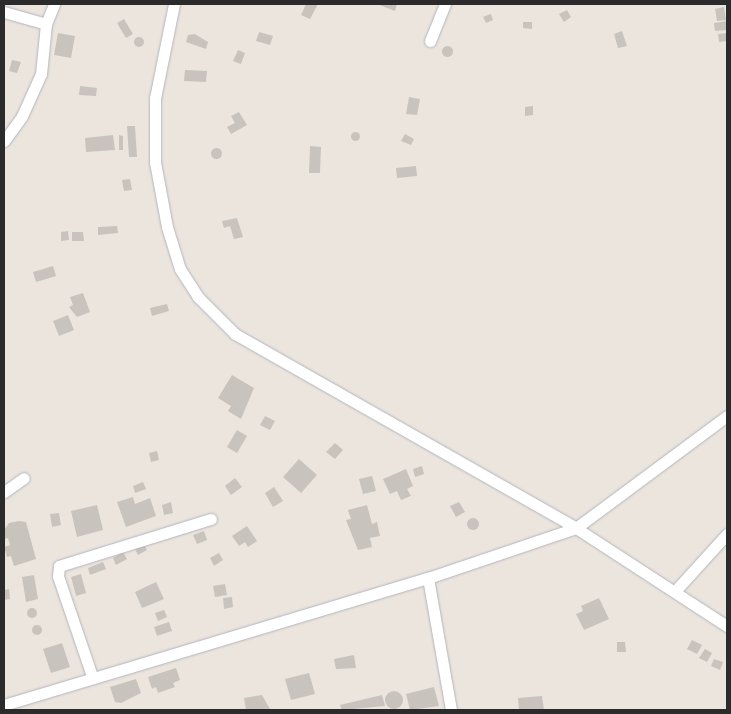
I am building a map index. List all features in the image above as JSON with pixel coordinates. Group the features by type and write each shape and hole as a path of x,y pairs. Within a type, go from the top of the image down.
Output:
{"street":[{"path":"4,141 22,116 41,74 46,24 54,4"},
{"path":"174,4 155,98 155,162 167,228 180,269 198,296 235,334 576,528 676,590 727,626"},
{"path":"430,41 446,4"},
{"path":"4,12 46,24"},
{"path":"4,706 92,676 428,578 576,528 727,416"},
{"path":"4,492 24,478"},
{"path":"92,676 58,576 59,566 211,519"},
{"path":"676,590 727,534"},
{"path":"428,578 451,710"}],"building":[{"path":"306,4 318,4 310,19 301,15"},
{"path":"377,4 397,4 395,11"},
{"path":"724,7 726,20 717,21 715,9"},
{"path":"567,10 571,17 564,22 559,14"},
{"path":"491,14 493,20 486,23 483,17"},
{"path":"124,19 133,34 126,38 117,23"},
{"path":"727,21 727,30 715,31 714,23"},
{"path":"523,22 532,22 532,29 523,28"},
{"path":"622,31 627,46 618,48 614,34"},
{"path":"259,32 273,36 270,45 256,41"},
{"path":"58,33 75,36 71,58 54,55"},
{"path":"727,33 727,41 719,42 718,34"},
{"path":"195,34 208,42 206,49 186,42 188,35"},
{"path":"139,37 144,42 139,47 134,42"},
{"path":"445,46 449,46 452,51 451,55 445,56 442,53 442,49"},
{"path":"238,50 245,53 241,64 233,61"},
{"path":"12,60 21,62 17,73 9,71"},
{"path":"185,70 207,71 206,82 184,81"},
{"path":"80,86 97,88 96,96 79,95"},
{"path":"409,97 420,99 417,115 406,114"},
{"path":"533,106 533,115 525,116 525,107"},
{"path":"239,112 247,125 231,134 227,127 235,123 231,116"},
{"path":"127,126 135,126 137,157 129,157"},
{"path":"355,132 359,136 355,140 351,136"},
{"path":"405,134 414,139 411,145 401,141"},
{"path":"113,135 115,150 86,152 85,138"},
{"path":"119,135 123,136 123,150 119,150"},
{"path":"310,146 321,147 320,173 309,173"},
{"path":"214,148 218,148 221,153 220,157 214,158 211,155 211,151"},
{"path":"416,166 417,176 397,178 396,168"},
{"path":"130,179 132,190 124,191 122,180"},
{"path":"237,218 243,237 234,239 230,226 224,228 222,221"},
{"path":"117,226 118,233 98,235 98,227"},
{"path":"68,231 69,240 61,241 61,232"},
{"path":"72,232 83,232 84,241 72,241"},
{"path":"53,266 56,276 36,282 33,272"},
{"path":"83,293 90,312 77,317 69,307 73,305 70,297"},
{"path":"167,304 169,311 152,316 150,308"},
{"path":"68,315 74,330 59,336 53,321"},
{"path":"232,375 254,388 241,419 228,411 231,406 218,398"},
{"path":"265,416 275,421 270,430 260,425"},
{"path":"237,430 247,436 237,453 227,447"},
{"path":"335,443 343,450 335,459 326,452"},
{"path":"157,451 159,460 151,462 149,453"},
{"path":"299,459 317,475 301,493 283,477"},
{"path":"422,466 424,474 415,477 413,469"},
{"path":"406,469 413,486 407,489 411,496 401,500 397,491 390,494 383,479"},
{"path":"372,476 376,491 363,494 359,479"},
{"path":"235,478 242,487 231,495 225,486"},
{"path":"143,482 146,489 135,493 133,486"},
{"path":"274,487 283,501 273,507 265,493"},
{"path":"133,497 135,504 150,498 156,516 126,527 117,502"},
{"path":"171,502 173,513 164,515 162,505"},
{"path":"459,502 465,512 456,517 450,506"},
{"path":"97,505 103,530 77,537 71,511"},
{"path":"367,505 372,524 377,522 380,536 370,538 372,547 358,550 346,520 351,519 348,510"},
{"path":"59,513 61,525 52,527 50,514"},
{"path":"475,518 478,519 478,529 471,530 468,529 467,522 468,519"},
{"path":"26,522 36,559 14,566 11,556 7,557 4,547 10,545 8,538 4,539 4,530 9,523"},
{"path":"247,526 257,541 248,547 245,542 239,546 232,536"},
{"path":"204,531 207,540 197,544 193,535"},
{"path":"143,543 147,550 138,555 134,547"},
{"path":"123,552 127,559 116,565 113,558"},
{"path":"219,553 223,560 214,566 210,558"},
{"path":"103,562 106,569 90,575 88,568"},
{"path":"81,574 86,593 76,596 71,577"},
{"path":"34,575 38,599 26,602 22,577"},
{"path":"156,582 164,599 142,608 135,592"},
{"path":"225,584 227,595 215,597 213,586"},
{"path":"9,589 10,599 4,600 4,590"},
{"path":"232,597 233,607 224,609 223,598"},
{"path":"599,598 609,619 584,630 576,614 583,611 581,606"},
{"path":"30,608 34,608 37,613 36,617 30,618 27,615 27,611"},
{"path":"164,610 167,617 158,621 155,613"},
{"path":"169,622 172,631 157,636 154,627"},
{"path":"37,625 42,630 37,635 32,630"},
{"path":"692,640 702,645 697,654 687,649"},
{"path":"617,642 625,642 626,652 617,652"},
{"path":"62,643 70,667 51,673 43,649"},
{"path":"705,649 712,653 707,662 699,658"},
{"path":"354,655 356,668 336,669 334,659"},
{"path":"714,659 723,662 720,670 711,666"},
{"path":"176,668 180,680 173,683 175,687 158,693 156,687 152,689 148,677"},
{"path":"309,673 315,694 291,700 285,679"},
{"path":"136,679 141,693 121,703 115,702 110,687"},
{"path":"434,687 439,706 410,710 406,694"},
{"path":"390,691 398,691 403,696 401,707 390,709 385,704 385,696"},
{"path":"262,695 270,709 246,710 244,698"},
{"path":"382,695 385,706 342,710 340,705"},
{"path":"542,696 544,710 519,710 518,698"}]}
